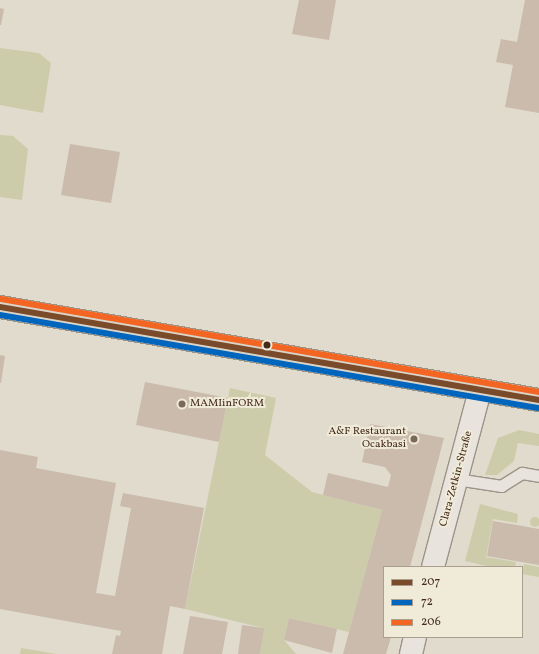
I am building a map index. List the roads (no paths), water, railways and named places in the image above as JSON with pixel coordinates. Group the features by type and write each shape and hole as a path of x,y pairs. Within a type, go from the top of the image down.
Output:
{"main road":[{"path":"0,307 539,400"}],"street":[{"name":"Clara-Zetkin-Straße","path":"434,566 480,390"},
{"path":"411,654 415,638"}],"lane":[{"path":"456,479 501,486 522,472 539,476"}],"place":[{"name":"MAMIinFORM","path":"182,404"},
{"name":"A&F Restaurant Ocakbasi","path":"414,439"}]}
